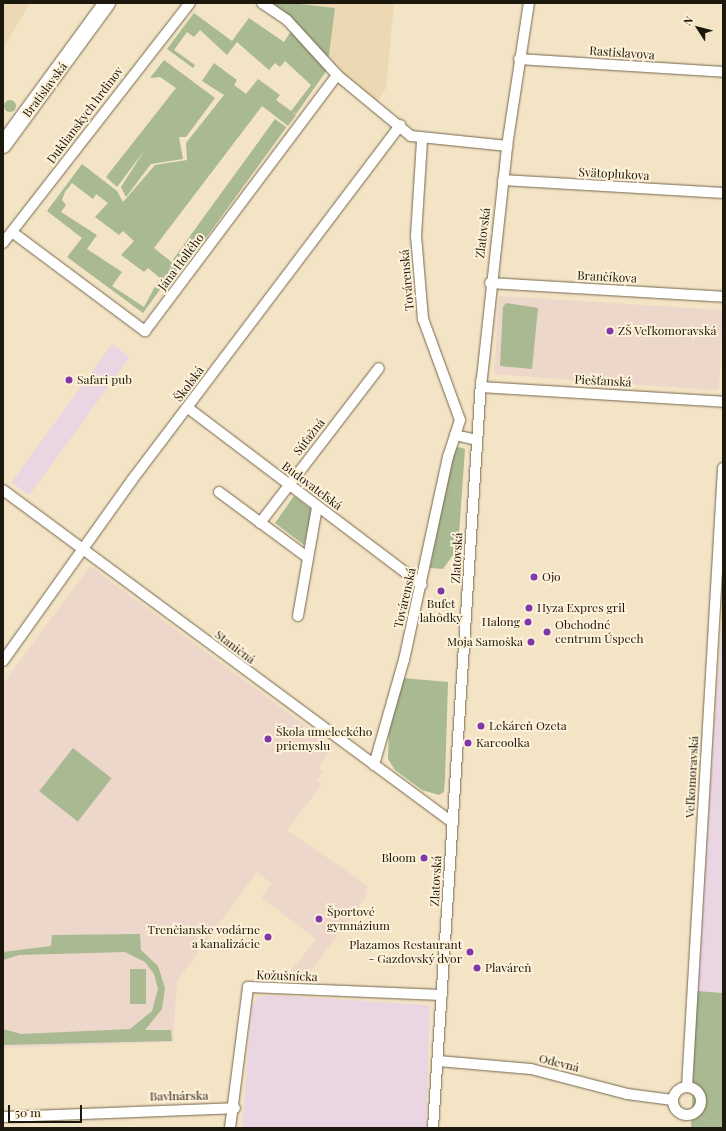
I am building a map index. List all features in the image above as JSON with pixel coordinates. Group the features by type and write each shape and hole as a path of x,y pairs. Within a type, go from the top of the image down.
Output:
{"main road":[{"name":"Bratislavská","path":"3,145 87,34 107,3"},
{"name":"Bratislavská","path":"87,34 116,3"}],"street":[{"name":"Duklianskych hrdinov","path":"3,243 190,3"},
{"path":"262,3 287,20 337,76 400,125 410,136 422,140 507,146"},
{"name":"Zlatovská","path":"481,387 490,283 507,146 519,59 529,3"},
{"name":"Rastislavova","path":"519,59 723,72"},
{"name":"Jána Hollého","path":"12,232 146,331 337,76"},
{"name":"Školská","path":"3,661 83,549 400,125"},
{"name":"Továrenská","path":"374,765 422,585 455,436 460,420 423,319 416,236 422,140"},
{"name":"Svätoplukova","path":"503,180 723,193"},
{"name":"Brančíkova","path":"490,283 723,297"},
{"name":"Súťažná","path":"260,523 379,368"},
{"name":"Zlatovská","path":"433,1128 476,440 481,382 481,387"},
{"name":"Piešťanská","path":"481,387 723,402"},
{"name":"Budovateľská","path":"188,408 422,585"},
{"path":"455,436 476,440"},
{"name":"Veľkomoravská","path":"687,1087 723,468"},
{"name":"Staničná","path":"3,490 452,824"},
{"path":"219,492 307,557"},
{"path":"298,616 307,557 317,507"},
{"name":"Kožušnícka","path":"230,1128 235,1108 248,987 442,995"},
{"name":"Odevná","path":"438,1060 531,1069 627,1094 673,1100"},
{"path":"687,1087 700,1097 694,1112 678,1112 673,1100 676,1092 687,1087"},
{"name":"Bavlnárska","path":"3,1117 235,1108"}],"shaded area":[{"path":"3,3 30,3 3,49"},
{"path":"267,3 394,3 386,88 377,102 328,62 300,27"},
{"name":"ZŠ Veľkomoravská","path":"499,296 723,310 719,388 711,390 494,374"},
{"path":"112,344 130,357 29,495 11,482"},
{"path":"90,566 333,746 318,768 323,772 317,780 322,784 287,830 368,886 365,891 368,894 303,981 279,980 286,977 316,939 262,898 272,884 257,872 177,981 173,1042 3,1048 3,684"},
{"path":"723,606 723,993 697,991"},
{"path":"269,995 430,1005 426,1128 242,1128 252,1006 258,997"}],"green space":[{"path":"291,3 335,8 328,62 300,27 269,4"},
{"path":"194,13 232,41 249,18 284,42 291,31 327,70 296,114 292,111 296,115 288,126 262,106 154,248 179,268 167,284 148,268 144,272 121,255 134,241 123,231 119,235 95,217 108,203 96,194 93,199 72,183 65,192 62,200 66,205 61,212 97,235 87,249 122,272 112,286 144,307 159,279 164,284 143,313 67,257 82,238 47,211 82,164 117,191 123,202 155,165 187,160 186,143 224,95 202,81 214,63 237,80 234,85 246,94 258,79 280,95 276,100 291,111 311,85 285,61 280,67 275,63 269,70 237,42 227,55 200,30 194,37 187,32 174,50 195,65 193,68 167,49"},
{"path":"164,60 215,98 186,137 179,137 183,159 151,164 126,197 121,187 144,151 117,187 106,177 176,88 160,77 150,78"},
{"path":"8,100 12,100 16,106 12,112 8,112 4,108 4,104"},
{"path":"275,119 286,127 184,268 173,260"},
{"path":"506,303 538,308 532,369 500,366 503,307"},
{"path":"458,447 465,449 458,548 443,569 430,568 453,452"},
{"path":"294,496 312,510 304,545 275,523"},
{"path":"403,678 448,682 444,792 439,795 422,790 395,770 388,759 389,723"},
{"path":"73,748 112,778 78,822 39,791"},
{"path":"140,934 141,950 158,966 165,988 162,1009 145,1030 171,1030 172,1041 3,1045 3,1029 21,1034 130,1029 152,1011 158,989 154,974 145,962 125,952 19,955 3,960 3,952 51,946 52,935"},
{"path":"130,969 146,969 146,1004 130,1004"},
{"path":"697,991 723,993 723,1128 691,1128"}],"place":[{"name":"ZŠ Veľkomoravská","path":"610,331"},
{"name":"Safari pub","path":"69,380"},
{"name":"Ojo","path":"534,577"},
{"name":"Bufet lahôdky","path":"441,591"},
{"name":"Hyza Expres gril","path":"529,608"},
{"name":"Halong","path":"528,622"},
{"name":"Obchodné centrum Úspech","path":"547,632"},
{"name":"Moja Samoška","path":"531,642"},
{"name":"Lekáreň Ozeta","path":"481,726"},
{"name":"Škola umeleckého priemyslu","path":"268,739"},
{"name":"Karcoolka","path":"468,743"},
{"name":"Bloom","path":"424,858"},
{"name":"Športové gymnázium","path":"319,919"},
{"name":"Trenčianske vodárne a kanalizácie","path":"268,937"},
{"name":"Plazamos Restaurant - Gazdovský dvor","path":"470,952"},
{"name":"Plaváreň","path":"477,968"}]}
